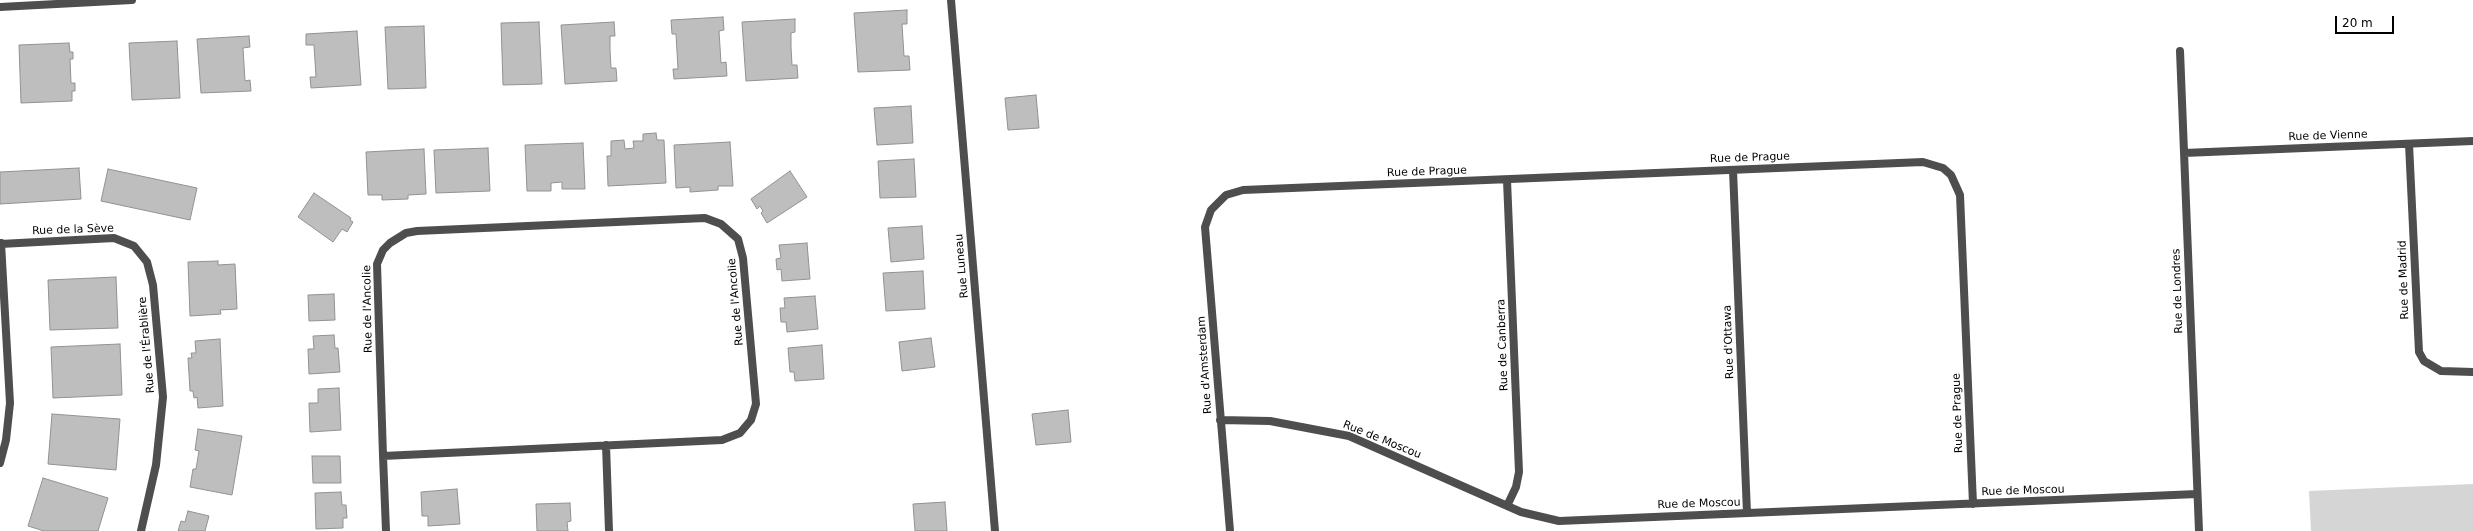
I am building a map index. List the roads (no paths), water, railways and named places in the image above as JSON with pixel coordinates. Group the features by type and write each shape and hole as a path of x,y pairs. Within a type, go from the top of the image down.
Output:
{"street":[{"path":"0,7 132,0"},
{"name":"Rue Luneau","path":"951,0 995,531"},
{"name":"Rue de Londres","path":"2180,51 2199,531"},
{"name":"Rue de Vienne","path":"2184,153 2473,141"},
{"name":"Rue de Madrid","path":"2409,144 2419,352 2424,361 2441,371 2473,372"},
{"name":"Rue de Prague","path":"1218,200 1226,195 1243,190 1923,162 1943,168 1951,176 1960,195 1972,504"},
{"name":"Rue d'Ottawa","path":"1733,170 1746,513"},
{"name":"Rue de Canberra","path":"1507,180 1519,472 1516,487 1507,506"},
{"name":"Rue d'Amsterdam","path":"1218,200 1211,210 1205,227 1230,531"},
{"name":"Rue de l'Ancolie","path":"705,218 715,221 732,232 742,249 756,404 751,420 740,433 722,440 383,456 377,264 383,250 397,237 417,231 705,218"},
{"name":"Rue de la Sève","path":"1,244 114,238 134,246 143,254"},
{"path":"0,463 6,440 10,403 1,244"},
{"name":"Rue de l'Érablière","path":"141,531 156,465 163,381 151,272 143,254"},
{"name":"Rue de Moscou","path":"1220,420 1270,421 1348,436 1507,506 1533,516 1559,521 2197,494"},
{"path":"606,445 609,531"},
{"path":"383,456 386,531"}]}
